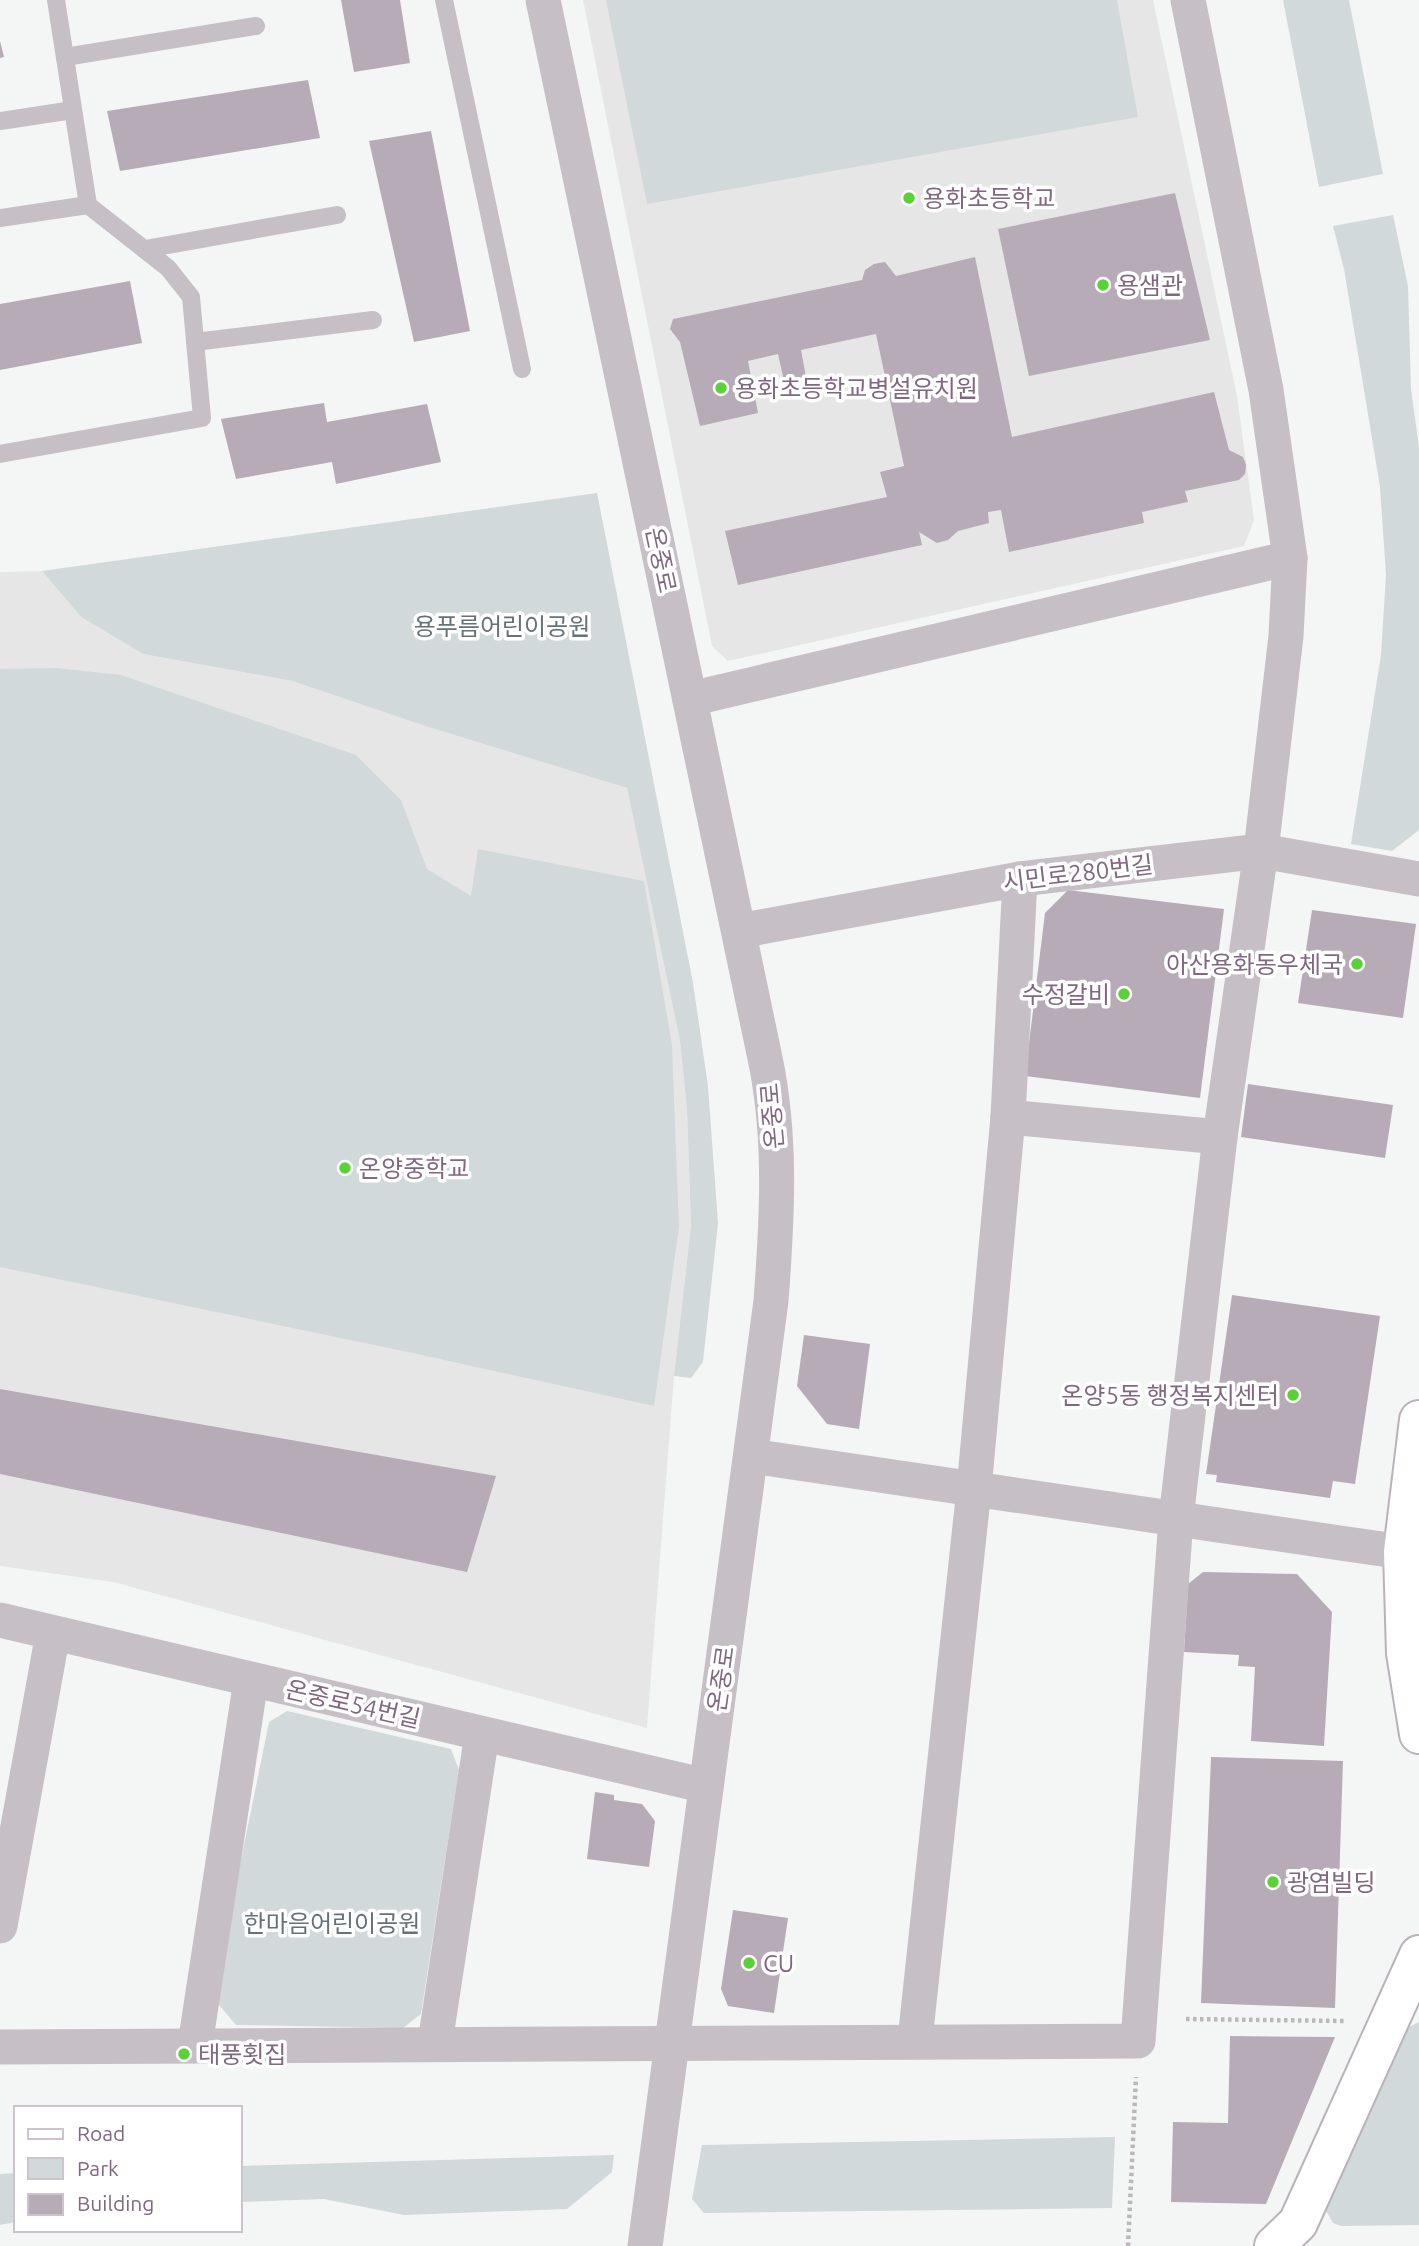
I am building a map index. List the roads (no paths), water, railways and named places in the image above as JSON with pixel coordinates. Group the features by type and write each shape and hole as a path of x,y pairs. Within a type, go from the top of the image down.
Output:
{"main road":[{"path":"1419,1420 1406,1653 1419,1734"},
{"path":"1274,2246 1298,2223 1419,1955"}],"street":[{"name":"온중로","path":"543,0 767,1066 775,1141 777,1221 771,1301 645,2246"},
{"path":"0,2046 1138,2041 1176,1518 1220,1137 1261,851 1286,636 1290,558 1266,390 1188,0"},
{"path":"690,699 1290,558"},
{"name":"시민로280번길","path":"739,931 1020,879 1261,851 1419,879"},
{"path":"915,2040 974,1489 1008,1117 1020,879"},
{"path":"1008,1117 1220,1137"},
{"path":"751,1455 1411,1552"},
{"name":"온중로54번길","path":"0,1620 706,1786"},
{"path":"0,1926 52,1633"},
{"path":"195,2045 251,1680"},
{"path":"435,2043 482,1734"}],"lane":[{"path":"0,454 202,418 191,297 168,268 88,205 56,0"},
{"path":"443,0 522,369"},
{"path":"65,57 256,26"},
{"path":"0,121 73,110"},
{"path":"0,218 88,205"},
{"path":"145,249 337,215"},
{"path":"195,342 373,320"}],"place":[{"name":"용화초등학교","path":"909,198"},
{"name":"용샘관","path":"1103,285"},
{"name":"용화초등학교병설유치원","path":"721,388"},
{"name":"아산용화동우체국","path":"1357,964"},
{"name":"수정갈비","path":"1124,994"},
{"name":"온양중학교","path":"345,1168"},
{"name":"온양5동 행정복지센터","path":"1293,1395"},
{"name":"광염빌딩","path":"1273,1882"},
{"name":"CU","path":"749,1963"},
{"name":"태풍횟집","path":"184,2054"}],"park label":[{"name":"용푸름어린이공원","path":"502,626"},
{"name":"한마음어린이공원","path":"332,1923"}]}
